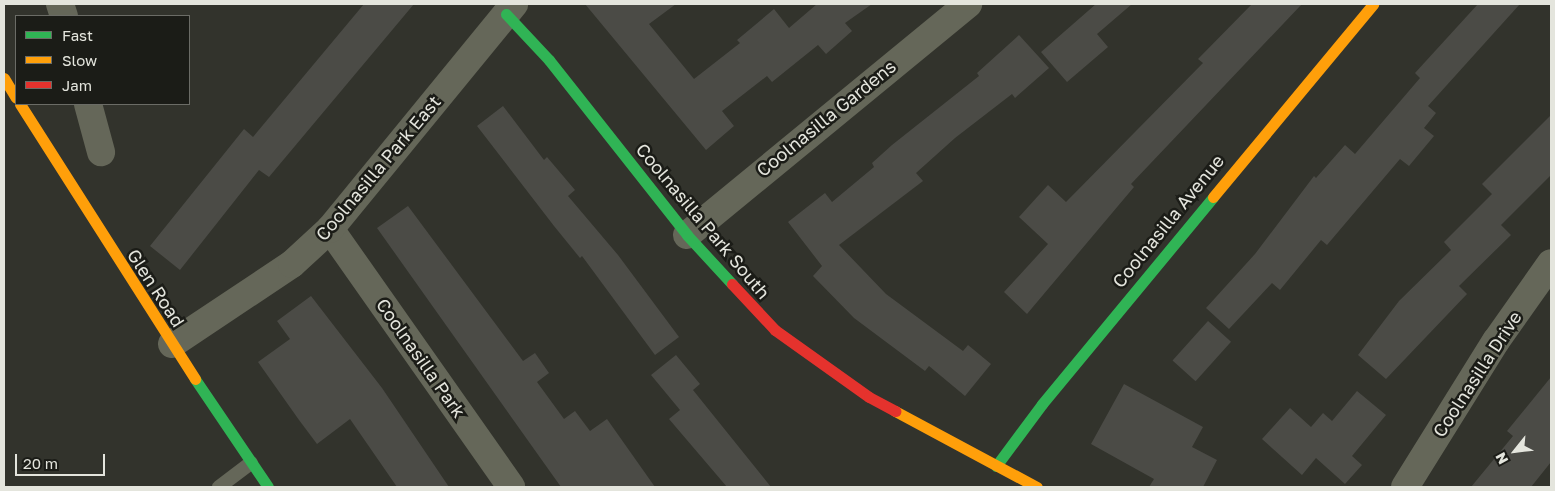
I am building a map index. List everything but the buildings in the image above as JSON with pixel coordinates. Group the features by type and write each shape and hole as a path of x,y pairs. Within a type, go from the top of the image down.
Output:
{"street":[{"name":"Coolnasilla Gardens","path":"687,235 968,4"},
{"name":"Coolnasilla Avenue","path":"996,466 1042,404 1373,4"},
{"name":"Coolnasilla Park South","path":"510,9 687,235 744,300 812,360 911,422 1037,487"},
{"name":"Coolnasilla Park East","path":"172,344 292,264 330,229 510,9"},
{"path":"4,78 15,96"},
{"name":"Glen Road","path":"21,105 172,344 268,487"},
{"path":"88,105 101,152"},
{"name":"Coolnasilla Park","path":"330,229 511,487"},
{"name":"Coolnasilla Drive","path":"1405,487 1496,341 1551,263"}],"lane":[{"path":"219,487 251,463"}],"traffic: fast":[{"path":"506,14 549,60 687,235 732,284"},
{"path":"996,466 1042,404 1213,197"},
{"path":"195,379 268,487"}],"traffic: slow":[{"path":"1213,197 1373,4"},
{"path":"4,78 15,96"},
{"path":"21,105 195,379"},
{"path":"895,411 1037,487"}],"traffic: jam":[{"path":"732,284 775,330 869,397 895,411"}]}
